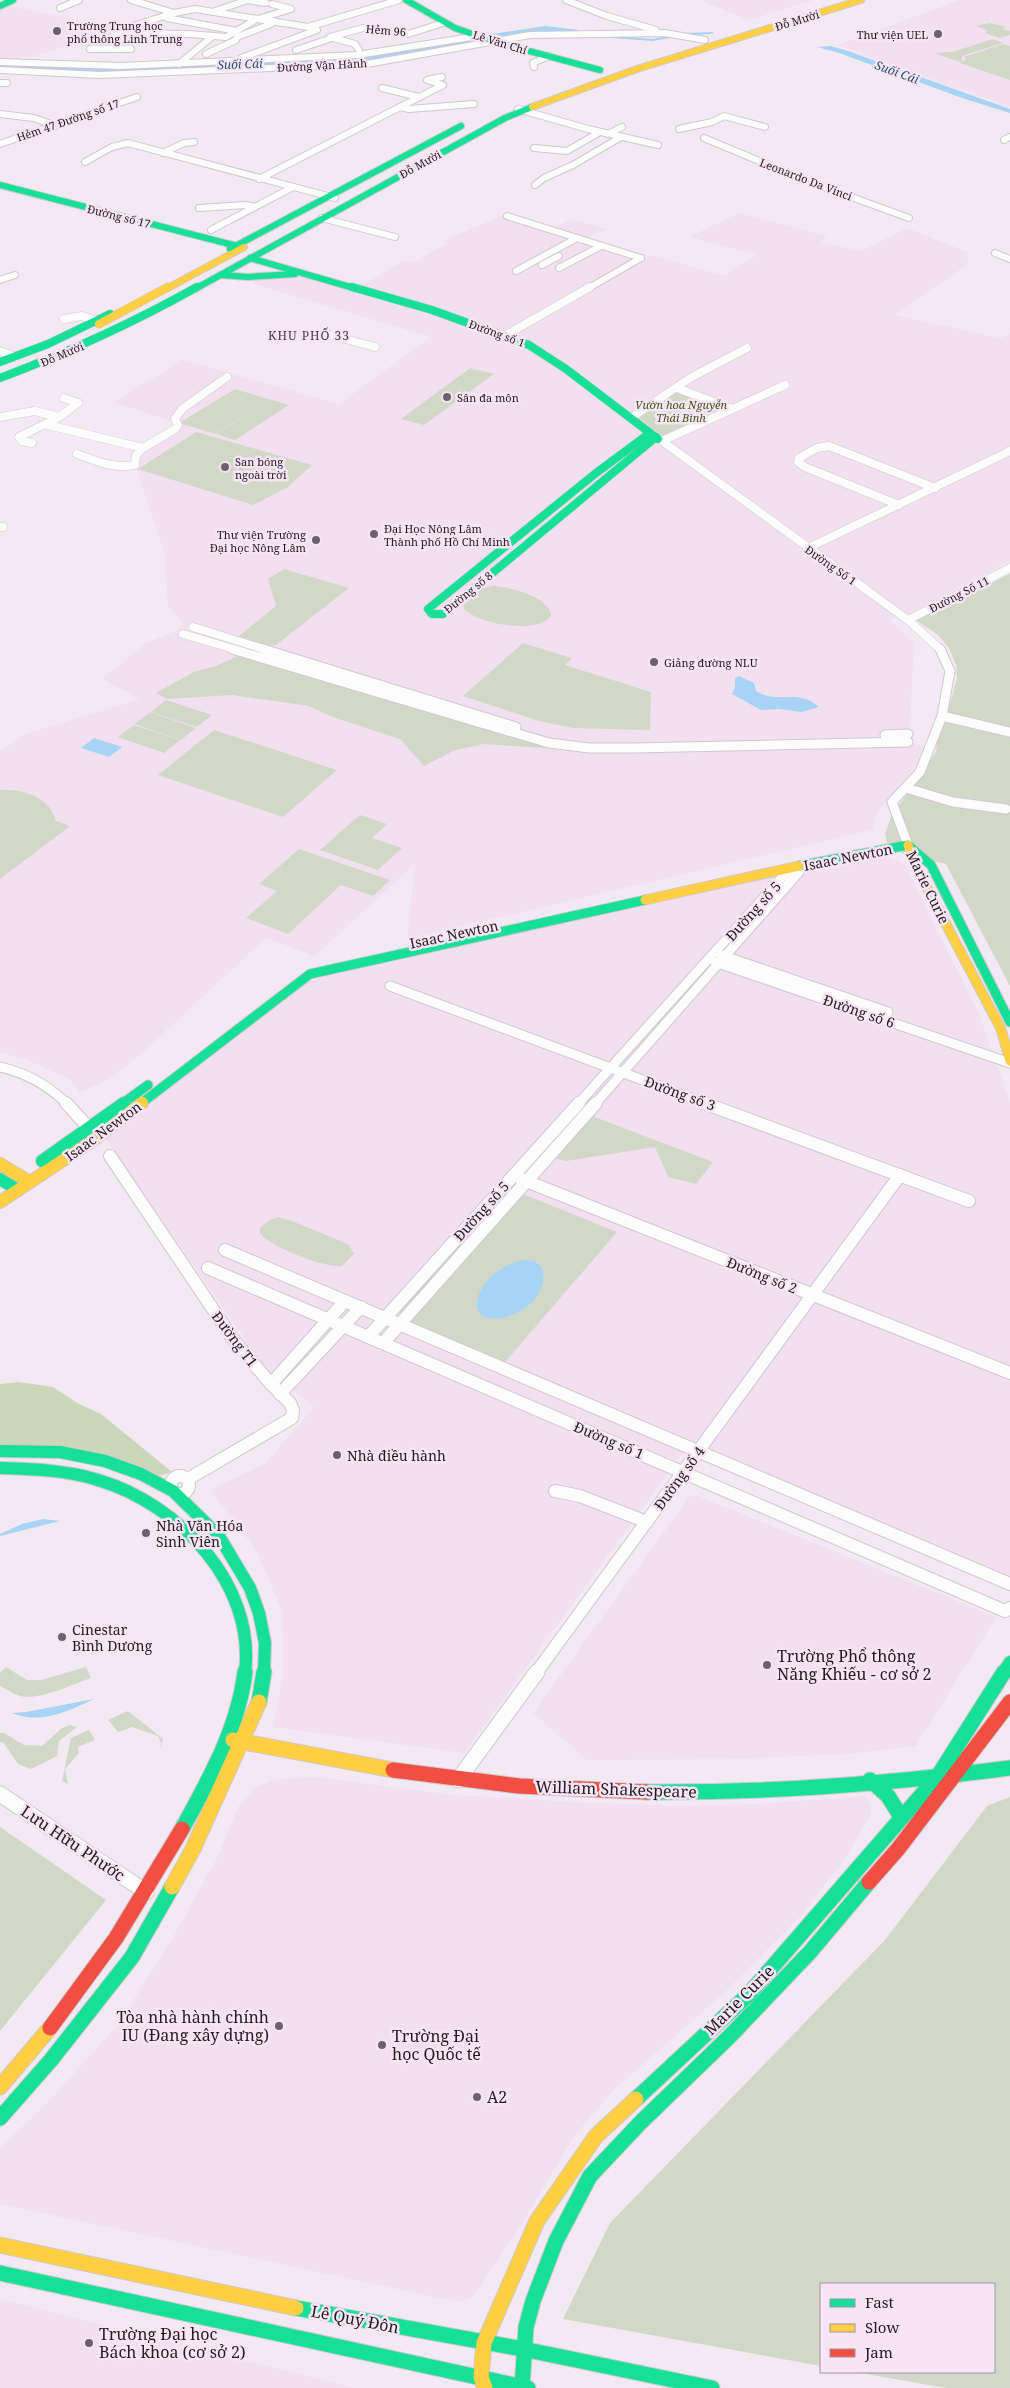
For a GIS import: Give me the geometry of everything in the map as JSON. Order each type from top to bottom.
[{"type":"main road","name":"Lê Văn Chí","points":[[406,0],[442,23],[478,36],[600,70]]},
{"type":"main road","name":"Đỗ Mười","points":[[333,197],[424,149],[514,106],[606,71],[827,0]]},
{"type":"main road","name":"Đỗ Mười","points":[[490,113],[527,96],[600,70],[836,0]]},
{"type":"main road","name":"Đỗ Mười","points":[[245,253],[430,153],[520,110],[612,74],[852,0]]},
{"type":"main road","name":"Đỗ Mười","points":[[0,362],[97,320],[199,269],[245,253],[322,218],[520,110],[618,75],[861,0]]},
{"type":"main road","name":"Đỗ Mười","points":[[0,378],[91,342],[200,287],[245,253],[333,197],[474,120]]},
{"type":"main road","name":"Đường số 17","points":[[0,185],[245,253]]},
{"type":"main road","name":"Đường số 1","points":[[245,253],[275,264],[506,334],[549,356],[656,437]]},
{"type":"main road","points":[[200,287],[254,277],[270,272],[275,264]]},
{"type":"main road","name":"Đỗ Mười","points":[[0,366],[57,344],[199,269]]},
{"type":"main road","name":"Đường số 1","points":[[199,269],[218,274],[254,277],[308,274]]},
{"type":"main road","name":"Đỗ Mười","points":[[0,372],[109,328],[218,274]]},
{"type":"main road","name":"Đường số 8","points":[[656,437],[442,614],[432,614],[428,609],[596,473],[656,437]]},
{"type":"main road","points":[[596,473],[608,476]]},
{"type":"main road","points":[[543,516],[555,519]]},
{"type":"main road","name":"Isaac Newton","points":[[25,1179],[89,1128],[313,965],[838,850],[876,845],[908,845]]},
{"type":"main road","name":"Marie Curie","points":[[908,845],[931,865],[1010,1022]]},
{"type":"main road","name":"Marie Curie","points":[[908,845],[916,867],[1001,1029],[1009,1058]]},
{"type":"main road","name":"Isaac Newton","points":[[0,1202],[7,1186],[25,1179],[95,1138],[310,974],[842,856],[908,845]]},
{"type":"main road","points":[[89,1128],[95,1138]]},
{"type":"main road","points":[[0,1164],[25,1179]]},
{"type":"main road","points":[[0,1451],[60,1452],[105,1461],[141,1474],[173,1491],[219,1536],[250,1588],[259,1614],[265,1643],[264,1676],[258,1707],[193,1849],[132,1957],[52,2060],[0,2118]]},
{"type":"main road","points":[[0,1468],[46,1468],[98,1478],[128,1490],[159,1506],[185,1528],[210,1557],[232,1594],[242,1618],[246,1647],[244,1677],[238,1703],[225,1739],[186,1825],[146,1892],[83,1986],[0,2087]]},
{"type":"main road","points":[[159,1506],[173,1491]]},
{"type":"main road","name":"Marie Curie","points":[[483,2383],[484,2343],[537,2221],[596,2136],[748,1996],[938,1776],[1010,1662]]},
{"type":"main road","points":[[1008,1706],[1010,1722]]},
{"type":"main road","name":"Marie Curie","points":[[523,2388],[523,2349],[533,2301],[556,2241],[590,2176],[641,2122],[730,2036],[810,1952],[898,1849],[957,1775],[1008,1706]]},
{"type":"main road","name":"William Shakespeare","points":[[225,1739],[401,1772],[458,1780],[597,1790],[698,1793],[957,1775],[1010,1768]]},
{"type":"main road","points":[[870,1780],[883,1790],[896,1806],[901,1817]]},
{"type":"main road","name":"Lê Quý Đôn","points":[[0,2245],[325,2329],[483,2383],[523,2388]]},
{"type":"main road","name":"Lê Quý Đôn","points":[[0,2272],[325,2329],[484,2343],[523,2349],[712,2388]]},
{"type":"street","points":[[60,8],[79,0]]},
{"type":"street","points":[[131,0],[174,13]]},
{"type":"street","points":[[208,5],[174,13],[114,33],[140,35],[190,34],[226,37],[254,20],[292,9],[248,0],[213,12]]},
{"type":"street","points":[[234,61],[399,0]]},
{"type":"street","points":[[566,0],[607,16],[665,33],[702,40]]},
{"type":"street","points":[[195,9],[254,20],[308,27],[350,17],[368,23]]},
{"type":"street","points":[[162,17],[237,31]]},
{"type":"street","points":[[206,54],[236,40],[237,37],[275,23]]},
{"type":"street","name":"Hẻm 96","points":[[296,50],[363,28],[408,34],[442,23]]},
{"type":"street","points":[[313,32],[354,44],[359,50]]},
{"type":"street","name":"Đường Vận Hành","points":[[0,70],[99,75],[368,64],[492,40],[530,35],[665,33]]},
{"type":"street","points":[[127,66],[130,49],[140,35]]},
{"type":"street","points":[[179,64],[213,36]]},
{"type":"street","name":"Đường Vận Hành","points":[[0,62],[127,66],[369,54],[478,36]]},
{"type":"street","points":[[90,49],[130,49]]},
{"type":"street","points":[[534,67],[533,63],[549,56]]},
{"type":"street","points":[[259,179],[443,85],[430,82],[427,78],[442,77]]},
{"type":"street","points":[[0,84],[7,83]]},
{"type":"street","points":[[382,88],[419,97]]},
{"type":"street","name":"Hẻm 47 Đường số 17","points":[[0,144],[137,97]]},
{"type":"street","points":[[399,107],[408,109],[474,104]]},
{"type":"street","points":[[520,110],[600,132],[658,145]]},
{"type":"street","points":[[0,114],[34,118],[54,125]]},
{"type":"street","points":[[679,129],[715,122],[724,116],[765,127]]},
{"type":"street","points":[[608,134],[622,127]]},
{"type":"street","points":[[535,185],[544,178],[642,131]]},
{"type":"street","points":[[534,148],[567,151],[600,132]]},
{"type":"street","name":"Leonardo Da Vinci","points":[[704,138],[806,181],[909,218]]},
{"type":"street","points":[[163,153],[184,143],[194,142]]},
{"type":"street","points":[[84,162],[121,143],[333,197]]},
{"type":"street","points":[[211,230],[292,187]]},
{"type":"street","points":[[199,208],[246,204],[255,207]]},
{"type":"street","points":[[506,334],[641,258],[508,216]]},
{"type":"street","points":[[322,218],[395,237]]},
{"type":"street","points":[[516,271],[577,238]]},
{"type":"street","points":[[559,268],[601,246]]},
{"type":"street","points":[[995,252],[1010,259]]},
{"type":"street","points":[[542,265],[559,256]]},
{"type":"street","points":[[0,280],[15,275]]},
{"type":"street","points":[[64,319],[82,316],[97,320]]},
{"type":"street","points":[[323,334],[375,347]]},
{"type":"street","points":[[631,418],[727,358],[748,348]]},
{"type":"street","points":[[0,351],[15,356]]},
{"type":"street","points":[[77,454],[116,468],[135,465],[136,454],[175,429],[178,425],[175,419],[182,408],[227,377]]},
{"type":"street","points":[[656,437],[732,409],[785,385]]},
{"type":"street","points":[[677,388],[732,409]]},
{"type":"street","points":[[32,443],[22,441],[19,437],[24,432],[48,425],[78,403],[64,398]]},
{"type":"street","points":[[0,417],[35,411],[59,417]]},
{"type":"street","points":[[48,425],[143,448]]},
{"type":"street","name":"Đường Số 1","points":[[656,437],[908,620],[940,648],[950,671],[942,716]]},
{"type":"street","points":[[899,505],[805,467],[798,462],[798,458],[817,448],[829,446],[935,488]]},
{"type":"street","points":[[808,548],[1010,452]]},
{"type":"street","name":"Đường Số 11","points":[[908,620],[1010,568]]},
{"type":"street","points":[[183,634],[512,734],[559,744],[633,748],[908,738],[632,741],[580,740],[553,736],[518,727],[193,627]]},
{"type":"street","points":[[279,662],[277,659],[286,655]]},
{"type":"street","points":[[908,845],[892,802],[920,772],[942,716],[1010,732]]},
{"type":"street","points":[[906,788],[953,802],[1006,809]]},
{"type":"street","name":"Đường số 5","points":[[368,1337],[786,873],[792,870],[799,872],[383,1343]]},
{"type":"street","name":"Đường số 6","points":[[712,956],[1009,1058]]},
{"type":"street","name":"Đường số 3","points":[[390,986],[969,1201]]},
{"type":"street","points":[[0,1067],[15,1069],[44,1083],[73,1109],[89,1128]]},
{"type":"street","name":"Đường T1","points":[[110,1156],[154,1218],[196,1287],[255,1367],[290,1403],[293,1410],[292,1418],[188,1480],[179,1478],[174,1480],[170,1485],[173,1491]]},
{"type":"street","name":"Đường số 4","points":[[458,1780],[900,1175]]},
{"type":"street","name":"Đường số 2","points":[[513,1176],[1010,1373]]},
{"type":"street","name":"Đường số 1","points":[[225,1250],[1010,1584]]},
{"type":"street","name":"Đường số 1","points":[[208,1268],[1006,1611],[1010,1608]]},
{"type":"street","points":[[271,1384],[346,1301]]},
{"type":"street","points":[[280,1394],[361,1308]]},
{"type":"street","points":[[555,1491],[580,1496],[647,1522]]},
{"type":"street","name":"Lưu Hữu Phước","points":[[0,1794],[146,1892]]},
{"type":"shaded area","points":[[700,0],[814,0],[748,20]]},
{"type":"shaded area","points":[[960,0],[1010,0],[1010,107],[837,45]]},
{"type":"shaded area","name":"Trường Trung học phổ thông Linh Trung","points":[[9,6],[120,29],[31,57],[21,57],[20,60],[4,58],[0,60],[0,9]]},
{"type":"shaded area","points":[[507,213],[554,227],[573,219],[606,229],[582,240],[643,260],[651,255],[724,276],[757,255],[689,237],[739,213],[827,236],[821,242],[861,251],[907,228],[967,252],[968,264],[894,315],[1000,338],[1010,334],[1010,561],[915,611],[889,619],[914,643],[909,744],[924,745],[916,766],[878,811],[872,830],[407,939],[415,864],[315,956],[266,938],[140,1055],[104,1082],[80,1092],[70,1079],[24,1059],[0,1052],[0,751],[26,734],[140,699],[102,679],[146,643],[176,631],[184,624],[168,606],[165,554],[136,468],[145,450],[182,425],[113,402],[183,360],[339,404],[431,337],[254,284],[255,281],[269,279],[282,263],[360,286],[404,261],[412,263],[448,243],[443,241]]},
{"type":"shaded area","points":[[874,851],[905,864],[980,1017],[1010,1102],[1010,1578],[691,1442],[464,1753],[273,1727],[283,1676],[282,1611],[256,1550],[210,1490],[265,1464],[314,1407],[262,1364],[105,1138],[312,976]]},
{"type":"shaded area","name":"Trường Phổ thông Năng Khiếu - cơ sở 2","points":[[696,1495],[996,1617],[916,1746],[858,1753],[740,1759],[587,1760],[533,1713],[689,1497]]},
{"type":"shaded area","name":"Trường Đại học Quốc tế","points":[[317,1777],[453,1795],[681,1806],[756,1804],[865,1796],[871,1804],[871,1814],[843,1862],[801,1916],[726,1991],[614,2090],[576,2134],[515,2235],[473,2297],[458,2302],[0,2204],[0,2148],[49,2101],[117,2026],[172,1939],[218,1856],[238,1807],[256,1787],[276,1779]]},
{"type":"shaded area","name":"Trường Đại học Bách khoa (cơ sở 2)","points":[[0,2299],[354,2388],[0,2388]]},
{"type":"green space","points":[[989,23],[1004,26],[1003,29],[1010,31],[1010,35],[1000,38],[985,33],[988,31],[976,26]]},
{"type":"green space","points":[[993,39],[1003,43],[962,56],[962,61],[960,62],[934,53],[952,52]]},
{"type":"green space","points":[[1003,44],[1010,46],[1010,80],[960,63],[967,59],[964,57]]},
{"type":"green space","name":"Sân đa môn","points":[[470,368],[494,374],[424,425],[401,419]]},
{"type":"green space","points":[[235,389],[289,405],[235,440],[216,434],[257,408],[215,434],[179,423]]},
{"type":"green space","name":"Vườn hoa Nguyễn Thái Bình","points":[[679,391],[722,409],[662,436],[639,418]]},
{"type":"green space","name":"San bóng ngoài trời","points":[[196,432],[312,465],[288,487],[253,505],[138,469]]},
{"type":"green space","points":[[284,569],[349,588],[276,645],[269,646],[238,637],[276,606],[268,579]]},
{"type":"green space","points":[[1010,574],[1010,986],[946,864],[902,853],[888,846],[885,834],[891,817],[936,752],[938,735],[945,722],[957,678],[956,665],[949,648],[938,635],[916,620]]},
{"type":"green space","points":[[493,586],[509,588],[536,598],[549,609],[551,616],[544,622],[533,625],[508,625],[482,619],[464,609],[463,602],[478,589]]},
{"type":"green space","points":[[523,643],[572,658],[565,665],[651,692],[650,730],[573,728],[539,721],[463,696]]},
{"type":"green space","points":[[238,656],[547,745],[573,750],[483,744],[453,751],[424,766],[400,739],[330,716],[309,706],[232,695],[167,699],[156,693],[194,672],[216,666]]},
{"type":"green space","points":[[166,700],[212,715],[197,727],[151,712]]},
{"type":"green space","points":[[150,712],[196,728],[181,740],[135,724]]},
{"type":"green space","points":[[134,725],[180,740],[164,753],[118,737]]},
{"type":"green space","points":[[214,730],[337,770],[283,817],[158,775]]},
{"type":"green space","points":[[0,790],[18,791],[42,800],[53,812],[56,821],[70,826],[0,879]]},
{"type":"green space","points":[[360,815],[387,824],[372,838],[402,848],[378,870],[320,850]]},
{"type":"green space","points":[[299,849],[390,880],[373,896],[341,885],[288,934],[246,918],[277,891],[259,884]]},
{"type":"green space","points":[[592,1116],[713,1162],[696,1184],[668,1177],[655,1147],[566,1161],[554,1158]]},
{"type":"green space","points":[[510,1191],[512,1192],[401,1315],[399,1312]]},
{"type":"green space","points":[[523,1194],[617,1232],[500,1368],[407,1326]]},
{"type":"green space","points":[[278,1217],[343,1242],[349,1245],[354,1254],[342,1266],[334,1266],[298,1256],[285,1250],[265,1239],[260,1233],[260,1228],[270,1220]]},
{"type":"green space","points":[[19,1382],[53,1387],[77,1403],[101,1414],[172,1472],[152,1478],[38,1452],[0,1454],[0,1384]]},
{"type":"green space","points":[[6,1667],[27,1680],[41,1680],[86,1667],[91,1678],[51,1693],[26,1697],[15,1694],[0,1686],[0,1673]]},
{"type":"green space","points":[[128,1711],[163,1739],[160,1750],[161,1743],[158,1736],[132,1727],[118,1732],[108,1720]]},
{"type":"green space","points":[[70,1725],[77,1727],[59,1741],[57,1756],[31,1769],[18,1764],[3,1742],[0,1742],[0,1733],[4,1733],[24,1745],[42,1746],[62,1728]]},
{"type":"green space","points":[[89,1730],[95,1740],[78,1747],[79,1753],[65,1769],[68,1784],[62,1781],[71,1738]]},
{"type":"green space","points":[[1010,1797],[1010,2388],[946,2388],[861,2373],[995,2373],[995,2283],[820,2283],[820,2366],[563,2319],[610,2223],[885,1940],[987,1806]]},
{"type":"green space","points":[[0,1827],[106,1900],[0,2031]]},
{"type":"water","points":[[545,26],[579,30],[578,32],[500,38],[486,35]]},
{"type":"water","points":[[469,37],[484,41],[373,61],[110,73],[0,68],[0,64],[113,68],[370,57]]},
{"type":"water","points":[[831,46],[1010,109],[1010,113],[817,47]]},
{"type":"water","points":[[739,676],[754,683],[756,691],[764,695],[803,698],[819,707],[802,712],[779,709],[761,710],[732,694],[735,687],[735,678]]},
{"type":"water","points":[[94,738],[122,747],[109,757],[81,748]]},
{"type":"water","points":[[522,1260],[534,1261],[542,1267],[542,1285],[534,1299],[522,1310],[506,1317],[492,1319],[481,1315],[477,1305],[485,1283],[499,1270]]},
{"type":"water","points":[[43,1519],[60,1521],[0,1536],[0,1534],[22,1524]]},
{"type":"water","points":[[94,1699],[64,1712],[44,1717],[33,1718],[12,1713],[26,1712]]},
{"type":"waterway","name":"Suối Cái","points":[[688,34],[712,33]]},
{"type":"waterway","name":"Suối Cái","points":[[599,36],[653,40],[674,36]]},
{"type":"traffic: fast","points":[[0,6],[13,0]]},
{"type":"traffic: fast","points":[[406,0],[455,28],[492,41],[600,70]]},
{"type":"traffic: fast","points":[[0,378],[59,356],[134,322],[505,118],[532,107]]},
{"type":"traffic: fast","points":[[230,249],[461,126]]},
{"type":"traffic: fast","points":[[0,185],[237,246]]},
{"type":"traffic: fast","points":[[250,258],[432,310],[529,345],[566,369],[658,439]]},
{"type":"traffic: fast","points":[[221,275],[248,277],[295,274]]},
{"type":"traffic: fast","points":[[0,362],[48,344],[110,314]]},
{"type":"traffic: fast","points":[[650,433],[596,473],[428,609],[432,614],[443,614],[656,437]]},
{"type":"traffic: fast","points":[[799,866],[908,845]]},
{"type":"traffic: fast","points":[[910,847],[931,865],[1010,1022]]},
{"type":"traffic: fast","points":[[143,1102],[310,974],[645,900]]},
{"type":"traffic: fast","points":[[42,1161],[148,1085]]},
{"type":"traffic: fast","points":[[0,1179],[18,1190]]},
{"type":"traffic: fast","points":[[0,1451],[60,1452],[105,1461],[141,1474],[173,1491],[219,1536],[250,1588],[259,1613],[265,1643],[264,1676],[259,1702]]},
{"type":"traffic: fast","points":[[0,1468],[34,1469],[67,1473],[98,1480],[128,1491],[155,1506],[180,1525],[203,1548],[229,1587],[238,1608],[246,1641],[243,1685],[223,1749],[182,1829]]},
{"type":"traffic: fast","points":[[636,2099],[748,1995],[938,1776],[1010,1662]]},
{"type":"traffic: fast","points":[[647,1792],[789,1788],[1010,1768]]},
{"type":"traffic: fast","points":[[870,1780],[888,1796],[901,1817]]},
{"type":"traffic: fast","points":[[522,2388],[526,2327],[533,2301],[556,2241],[590,2176],[641,2122],[730,2036],[810,1952],[869,1882]]},
{"type":"traffic: fast","points":[[0,2118],[51,2060],[132,1957],[172,1887]]},
{"type":"traffic: fast","points":[[0,2273],[528,2388]]},
{"type":"traffic: fast","points":[[296,2308],[523,2349],[712,2388]]},
{"type":"traffic: slow","points":[[532,107],[637,69],[861,0]]},
{"type":"traffic: slow","points":[[99,324],[244,247]]},
{"type":"traffic: slow","points":[[908,845],[916,867],[1001,1029],[1010,1061]]},
{"type":"traffic: slow","points":[[645,900],[799,866]]},
{"type":"traffic: slow","points":[[0,1202],[95,1139],[143,1102]]},
{"type":"traffic: slow","points":[[0,1164],[30,1182]]},
{"type":"traffic: slow","points":[[172,1887],[193,1849],[259,1702]]},
{"type":"traffic: slow","points":[[233,1740],[393,1770]]},
{"type":"traffic: slow","points":[[0,2087],[50,2028]]},
{"type":"traffic: slow","points":[[485,2388],[481,2377],[484,2343],[537,2221],[596,2136],[636,2099]]},
{"type":"traffic: slow","points":[[0,2245],[296,2308]]},
{"type":"traffic: jam","points":[[869,1882],[898,1849],[1010,1702]]},
{"type":"traffic: jam","points":[[393,1770],[519,1786],[647,1792]]},
{"type":"traffic: jam","points":[[50,2028],[116,1938],[182,1829]]},
{"type":"place","name":"Trường Trung học phổ thông Linh Trung","points":[[57,31]]},
{"type":"place","name":"Thư viện UEL","points":[[938,34]]},
{"type":"place","name":"Sân đa môn","points":[[447,397]]},
{"type":"place","name":"San bóng ngoài trời","points":[[225,467]]},
{"type":"place","name":"Đại Học Nông Lâm Thành phố Hồ Chí Minh","points":[[374,534]]},
{"type":"place","name":"Thư viện Trường Đại học Nông Lâm","points":[[316,540]]},
{"type":"place","name":"Giảng đường NLU","points":[[654,662]]},
{"type":"place","name":"Nhà điều hành","points":[[337,1455]]},
{"type":"place","name":"Nhà Văn Hóa Sinh Viên","points":[[146,1533]]},
{"type":"place","name":"Cinestar Bình Dương","points":[[62,1637]]},
{"type":"place","name":"Trường Phổ thông Năng Khiếu - cơ sở 2","points":[[767,1665]]},
{"type":"place","name":"Tòa nhà hành chính IU (Đang xây dựng)","points":[[279,2026]]},
{"type":"place","name":"Trường Đại học Quốc tế","points":[[382,2045]]},
{"type":"place","name":"A2","points":[[477,2097]]},
{"type":"place","name":"Trường Đại học Bách khoa (cơ sở 2)","points":[[89,2343]]},
{"type":"district","name":"KHU PHỐ 33","points":[[309,335]]}]
